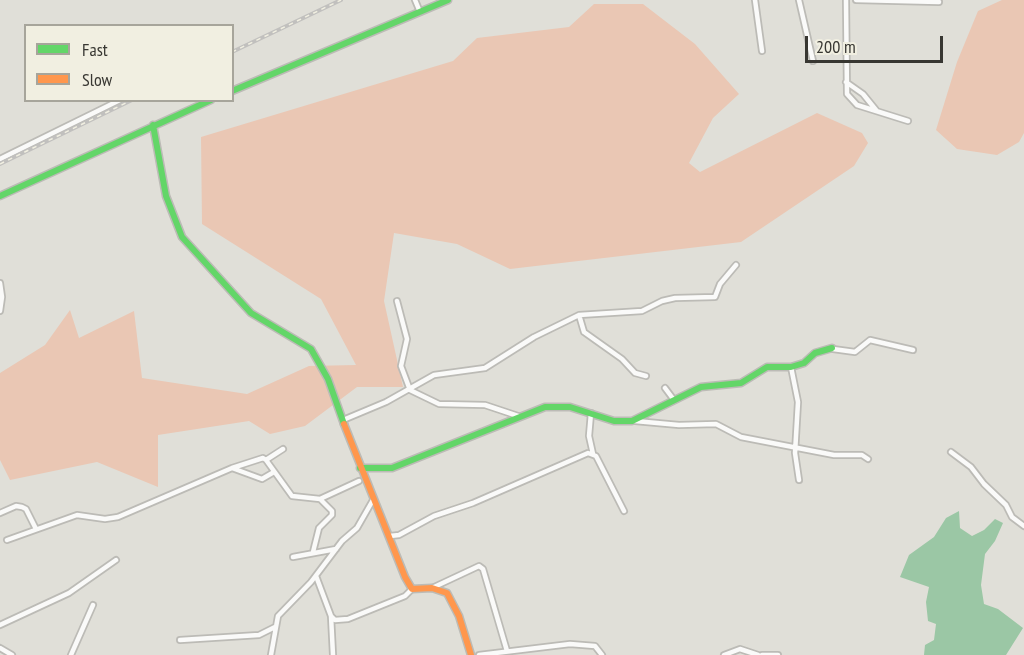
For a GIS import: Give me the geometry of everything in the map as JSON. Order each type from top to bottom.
[{"type":"street","points":[[415,0],[420,12]]},
{"type":"street","points":[[234,90],[448,0]]},
{"type":"street","points":[[755,0],[762,51]]},
{"type":"street","points":[[800,0],[813,62]]},
{"type":"street","points":[[846,0],[848,51],[846,82],[850,100],[857,105],[908,121]]},
{"type":"street","points":[[856,0],[939,2]]},
{"type":"street","points":[[846,82],[858,89],[876,110]]},
{"type":"street","points":[[0,159],[116,102]]},
{"type":"street","points":[[0,196],[206,102]]},
{"type":"street","points":[[153,125],[166,196],[173,219],[182,237],[251,313],[300,340],[311,349],[328,379],[360,468],[412,589]]},
{"type":"street","points":[[343,420],[410,390],[434,375],[484,368],[534,337],[579,315],[642,311],[662,301],[675,298],[715,297],[720,284],[736,265]]},
{"type":"street","points":[[0,283],[2,297],[0,311]]},
{"type":"street","points":[[397,301],[408,339],[401,366],[410,390],[439,404],[485,405],[514,417]]},
{"type":"street","points":[[579,315],[584,332],[622,359],[635,373],[646,376]]},
{"type":"street","points":[[632,421],[701,387],[741,383],[767,367],[791,367],[804,363],[815,353],[833,349],[855,352],[870,340],[913,350]]},
{"type":"street","points":[[791,367],[798,402],[796,448],[799,480]]},
{"type":"street","points":[[665,388],[674,400]]},
{"type":"street","points":[[360,468],[385,470],[484,433],[492,426],[514,417],[557,405],[614,421],[723,425],[741,437],[840,456],[862,455],[868,459]]},
{"type":"street","points":[[591,413],[589,436],[593,454],[624,511]]},
{"type":"street","points":[[266,460],[284,450]]},
{"type":"street","points":[[951,452],[971,467],[984,484],[1006,505],[1012,517],[1024,530]]},
{"type":"street","points":[[390,536],[399,535],[434,516],[473,503],[564,462],[588,453],[593,454]]},
{"type":"street","points":[[7,540],[77,514],[105,519],[118,517],[258,458],[266,460],[292,496],[320,499],[359,482]]},
{"type":"street","points":[[232,468],[262,478],[274,472]]},
{"type":"street","points":[[271,655],[278,616],[360,525],[374,497]]},
{"type":"street","points":[[313,552],[319,528],[332,515],[332,511],[320,499]]},
{"type":"street","points":[[0,513],[22,507],[26,509],[36,529]]},
{"type":"street","points":[[293,557],[336,549]]},
{"type":"street","points":[[0,625],[69,593],[116,560]]},
{"type":"street","points":[[432,588],[479,566],[483,569],[507,651]]},
{"type":"street","points":[[316,576],[331,616],[333,655]]},
{"type":"street","points":[[331,616],[335,621],[348,619],[405,596],[412,589],[432,588],[443,591],[451,599],[471,655]]},
{"type":"street","points":[[70,655],[93,605]]},
{"type":"street","points":[[180,640],[259,635],[275,627]]},
{"type":"street","points":[[479,655],[586,644],[598,647],[602,655]]},
{"type":"street","points":[[0,648],[12,655]]},
{"type":"street","points":[[724,655],[742,649],[760,655],[778,655]]},
{"type":"shaded area","points":[[1002,0],[1024,0],[1024,133],[1019,142],[997,155],[957,149],[936,130],[957,62],[978,11]]},
{"type":"shaded area","points":[[594,4],[643,4],[695,44],[739,94],[713,118],[689,163],[700,172],[817,113],[862,133],[868,143],[854,166],[741,242],[510,269],[457,244],[394,233],[384,301],[403,387],[357,387],[305,426],[270,434],[249,421],[158,435],[158,487],[97,462],[10,480],[0,460],[0,373],[45,345],[70,310],[79,338],[134,311],[142,378],[247,394],[309,366],[356,365],[321,299],[202,224],[201,137],[453,61],[477,38],[569,27]]},
{"type":"shaded area","points":[[959,511],[960,528],[972,536],[984,530],[995,519],[1003,523],[995,541],[985,554],[981,585],[984,604],[998,609],[1023,628],[1006,655],[924,655],[925,645],[934,640],[936,624],[928,621],[926,602],[929,587],[900,577],[909,555],[934,537],[946,518]]},
{"type":"railway","points":[[234,51],[341,0]]},
{"type":"railway","points":[[0,164],[128,102]]},
{"type":"traffic: fast","points":[[234,90],[448,0]]},
{"type":"traffic: fast","points":[[0,196],[207,102]]},
{"type":"traffic: fast","points":[[153,125],[166,196],[182,237],[251,313],[311,349],[328,379],[344,424]]},
{"type":"traffic: fast","points":[[360,468],[392,468],[545,407],[570,407],[614,421],[632,421],[701,387],[741,383],[767,367],[791,367],[804,363],[815,353],[832,348]]},
{"type":"traffic: slow","points":[[344,424],[405,577],[412,589],[432,588],[447,593],[459,616],[471,655]]}]
